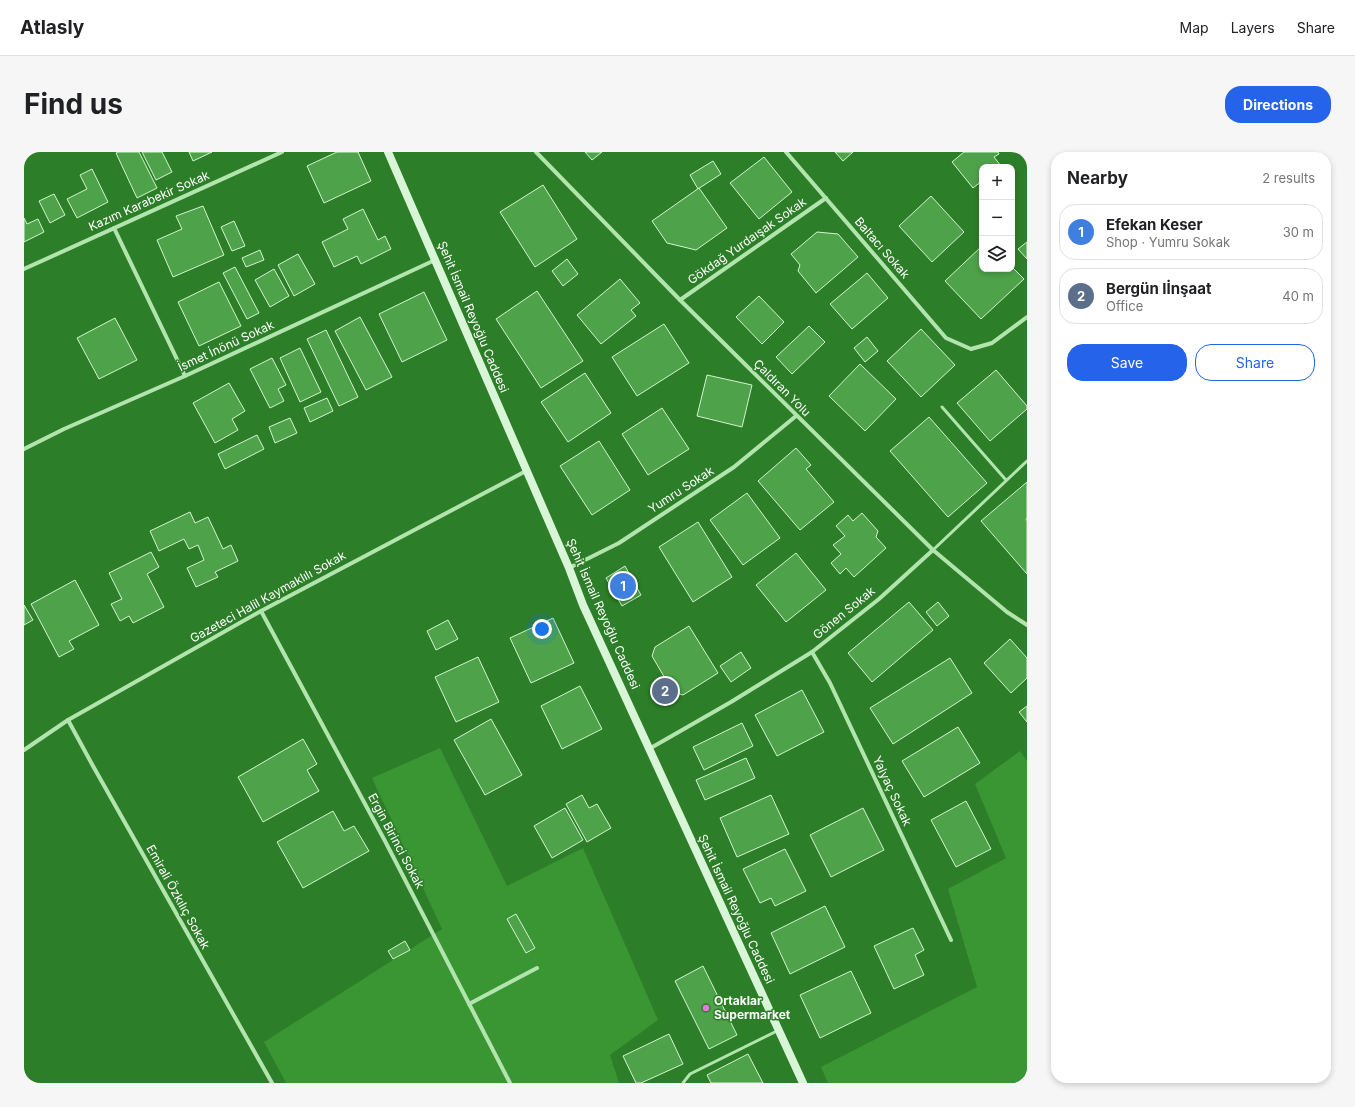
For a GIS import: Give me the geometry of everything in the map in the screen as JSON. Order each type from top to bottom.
[{"type":"street","name":"Kazım Karabekir Sokak","points":[[24,269],[282,152]]},
{"type":"street","name":"Şehit İsmail Reyoğlu Caddesi","points":[[388,152],[527,470],[569,568],[583,605],[803,1083]]},
{"type":"street","name":"Çaldıran Yolu","points":[[536,152],[680,300],[933,550],[1007,612],[1027,625]]},
{"type":"street","name":"Baltacı Sokak","points":[[786,152],[946,338],[971,349],[992,343],[1027,317]]},
{"type":"street","name":"Gökdağ Yurdaışak Sokak","points":[[680,300],[826,198]]},
{"type":"street","points":[[114,228],[185,376]]},
{"type":"street","name":"İsmet İnönü Sokak","points":[[24,449],[64,429],[185,376],[436,260]]},
{"type":"street","name":"Yumru Sokak","points":[[569,568],[619,543],[734,467],[796,416]]},
{"type":"street","name":"Gazeteci Halil Kaymaklılı Sokak","points":[[24,750],[68,720],[261,611],[527,470]]},
{"type":"street","name":"Gönen Sokak","points":[[649,749],[731,702],[812,652],[880,599],[933,550]]},
{"type":"street","name":"Ergin Birinci Sokak","points":[[261,611],[385,841],[510,1083]]},
{"type":"street","name":"Yalyaç Sokak","points":[[812,652],[830,683],[951,940]]},
{"type":"street","name":"Emirali Özkılıç Sokak","points":[[68,720],[272,1083]]},
{"type":"street","points":[[470,1004],[537,968]]},
{"type":"lane","points":[[942,407],[1006,480]]},
{"type":"lane","name":"Gönen Sokak","points":[[933,550],[1027,461]]},
{"type":"lane","points":[[683,1083],[690,1074],[778,1030]]},
{"type":"green space","points":[[440,748],[507,886],[583,848],[658,1020],[610,1055],[619,1083],[286,1083],[264,1042],[442,929],[372,778]]},
{"type":"green space","points":[[1020,751],[1027,761],[1027,1083],[828,1083],[821,1067],[977,987],[948,889],[1006,858],[975,784]]},
{"type":"building","points":[[139,152],[157,188],[137,198],[116,153]]},
{"type":"building","points":[[142,152],[162,152],[172,172],[156,180]]},
{"type":"building","points":[[189,152],[212,152],[193,161]]},
{"type":"building","points":[[337,152],[358,152],[371,181],[324,203],[307,166]]},
{"type":"building","points":[[585,152],[602,152],[592,160]]},
{"type":"building","points":[[835,152],[853,152],[843,161]]},
{"type":"building","points":[[964,152],[998,152],[999,154],[994,157],[999,164],[979,164],[979,183],[973,188],[952,162]]},
{"type":"building","points":[[764,157],[792,192],[759,219],[730,183]]},
{"type":"building","points":[[713,161],[721,174],[698,189],[690,175]]},
{"type":"building","points":[[92,169],[108,202],[77,218],[67,199],[87,189],[80,175]]},
{"type":"building","points":[[543,185],[577,239],[535,267],[500,212]]},
{"type":"building","points":[[699,188],[727,228],[696,250],[667,243],[652,221]]},
{"type":"building","points":[[54,194],[65,215],[50,223],[39,201]]},
{"type":"building","points":[[931,196],[964,232],[932,262],[899,226]]},
{"type":"building","points":[[203,206],[224,255],[173,277],[157,240],[182,229],[176,216]]},
{"type":"building","points":[[363,209],[378,240],[385,236],[391,249],[361,264],[357,256],[334,267],[322,242],[348,229],[343,219]]},
{"type":"building","points":[[24,218],[27,224],[38,219],[44,232],[24,242]]},
{"type":"building","points":[[234,221],[245,246],[232,251],[221,227]]},
{"type":"building","points":[[817,232],[838,234],[858,257],[816,293],[798,271],[800,265],[791,254]]},
{"type":"building","points":[[1027,242],[1027,259],[1018,249]]},
{"type":"building","points":[[979,249],[979,272],[1015,272],[1015,270],[1024,279],[981,319],[945,281]]},
{"type":"building","points":[[260,250],[264,260],[246,267],[242,258]]},
{"type":"building","points":[[298,254],[315,284],[294,296],[278,265]]},
{"type":"building","points":[[567,259],[578,274],[563,286],[552,271]]},
{"type":"building","points":[[235,267],[259,313],[247,319],[223,273]]},
{"type":"building","points":[[274,269],[289,296],[270,307],[255,280]]},
{"type":"building","points":[[867,273],[888,298],[852,329],[830,304]]},
{"type":"building","points":[[620,279],[640,303],[631,310],[636,316],[601,344],[577,315]]},
{"type":"building","points":[[219,282],[241,326],[199,346],[178,302]]},
{"type":"building","points":[[537,291],[583,361],[541,388],[496,319]]},
{"type":"building","points":[[424,292],[447,340],[402,362],[379,314]]},
{"type":"building","points":[[759,296],[784,322],[762,344],[736,317]]},
{"type":"building","points":[[360,317],[392,377],[366,390],[335,331]]},
{"type":"building","points":[[115,318],[137,360],[99,379],[77,338]]},
{"type":"building","points":[[664,324],[689,363],[637,396],[612,357]]},
{"type":"building","points":[[809,326],[825,342],[792,374],[776,357]]},
{"type":"building","points":[[921,329],[955,365],[921,397],[887,361]]},
{"type":"building","points":[[326,330],[358,397],[339,406],[307,339]]},
{"type":"building","points":[[867,337],[878,351],[865,362],[854,348]]},
{"type":"building","points":[[300,348],[321,392],[300,402],[280,358]]},
{"type":"building","points":[[272,358],[286,385],[278,389],[284,401],[270,408],[250,369]]},
{"type":"building","points":[[860,364],[896,399],[865,431],[829,396]]},
{"type":"building","points":[[996,370],[1027,406],[1027,409],[990,441],[957,403]]},
{"type":"building","points":[[585,373],[611,413],[568,442],[541,402]]},
{"type":"building","points":[[707,375],[752,385],[742,427],[697,416]]},
{"type":"building","points":[[229,383],[245,411],[232,419],[238,430],[215,443],[193,403]]},
{"type":"building","points":[[327,398],[333,411],[310,422],[304,408]]},
{"type":"building","points":[[662,408],[689,449],[648,475],[622,434]]},
{"type":"building","points":[[929,417],[987,483],[948,517],[890,451]]},
{"type":"building","points":[[290,418],[297,433],[275,443],[269,427]]},
{"type":"building","points":[[257,435],[264,449],[225,469],[218,454]]},
{"type":"building","points":[[599,441],[630,490],[592,515],[560,466]]},
{"type":"building","points":[[796,448],[811,465],[806,469],[834,502],[800,530],[758,481]]},
{"type":"building","points":[[1027,482],[1026,519],[1027,574],[981,521]]},
{"type":"building","points":[[747,493],[780,538],[743,565],[710,520]]},
{"type":"building","points":[[190,512],[195,523],[208,517],[223,549],[231,545],[238,561],[215,572],[218,577],[196,587],[187,568],[204,560],[198,545],[189,549],[184,539],[159,551],[150,531]]},
{"type":"building","points":[[862,513],[878,531],[876,537],[886,548],[854,577],[846,568],[840,574],[831,563],[841,554],[833,545],[845,536],[836,526],[848,515],[853,521]]},
{"type":"building","points":[[698,522],[732,577],[693,602],[659,547]]},
{"type":"building","points":[[151,552],[159,567],[147,574],[164,607],[133,623],[129,616],[120,621],[111,604],[122,599],[109,573]]},
{"type":"building","points":[[796,553],[826,590],[786,622],[756,585]]},
{"type":"building","points":[[625,566],[641,595],[622,606],[606,578]]},
{"type":"building","points":[[75,580],[99,625],[69,641],[74,649],[59,657],[31,604]]},
{"type":"building","points":[[909,602],[933,630],[872,682],[848,653]]},
{"type":"building","points":[[938,602],[949,616],[937,626],[926,612]]},
{"type":"building","points":[[24,605],[33,620],[24,625]]},
{"type":"building","points":[[553,618],[574,663],[531,683],[510,638]]},
{"type":"building","points":[[448,620],[458,639],[436,650],[427,631]]},
{"type":"building","points":[[689,626],[718,673],[683,695],[673,692],[652,656],[655,647]]},
{"type":"building","points":[[1010,639],[1027,658],[1027,678],[1011,693],[984,663]]},
{"type":"building","points":[[741,652],[751,668],[731,682],[720,666]]},
{"type":"building","points":[[478,657],[499,702],[456,722],[435,677]]},
{"type":"building","points":[[950,658],[972,693],[893,744],[870,708]]},
{"type":"building","points":[[580,686],[602,729],[562,749],[541,706]]},
{"type":"building","points":[[802,690],[824,732],[777,756],[755,715]]},
{"type":"building","points":[[1027,706],[1027,722],[1019,712]]},
{"type":"building","points":[[491,719],[522,775],[485,795],[454,740]]},
{"type":"building","points":[[742,723],[753,746],[704,770],[693,747]]},
{"type":"building","points":[[958,727],[980,763],[924,797],[902,761]]},
{"type":"building","points":[[303,739],[317,764],[307,770],[319,791],[263,822],[238,777]]},
{"type":"building","points":[[746,758],[755,778],[705,800],[696,780]]},
{"type":"building","points":[[582,795],[589,808],[597,804],[611,828],[587,842],[566,804]]},
{"type":"building","points":[[771,795],[789,834],[737,857],[720,818]]},
{"type":"building","points":[[966,801],[991,849],[956,867],[931,820]]},
{"type":"building","points":[[565,808],[583,840],[552,858],[534,826]]},
{"type":"building","points":[[863,808],[884,850],[831,877],[810,835]]},
{"type":"building","points":[[333,811],[344,831],[354,826],[369,851],[303,888],[277,842]]},
{"type":"building","points":[[785,849],[806,891],[775,906],[771,898],[760,903],[743,869]]},
{"type":"building","points":[[825,906],[845,947],[790,974],[771,933]]},
{"type":"building","points":[[516,914],[535,948],[526,953],[507,919]]},
{"type":"building","points":[[913,928],[924,950],[915,955],[924,975],[894,989],[874,946]]},
{"type":"building","points":[[405,941],[410,950],[393,959],[388,951]]},
{"type":"building","name":"Ortaklar Supermarket","points":[[703,966],[737,1035],[709,1049],[675,981]]},
{"type":"building","points":[[851,971],[871,1013],[820,1038],[800,995]]},
{"type":"building","points":[[669,1034],[683,1064],[641,1083],[636,1083],[623,1056]]},
{"type":"building","points":[[748,1054],[763,1083],[711,1083],[707,1075]]},
{"type":"place","name":"Efekan Keser","points":[[623,586]]},
{"type":"place","name":"Bergün Iİnşaat","points":[[665,691]]},
{"type":"place","name":"Ortaklar Supermarket","points":[[706,1008]]}]
